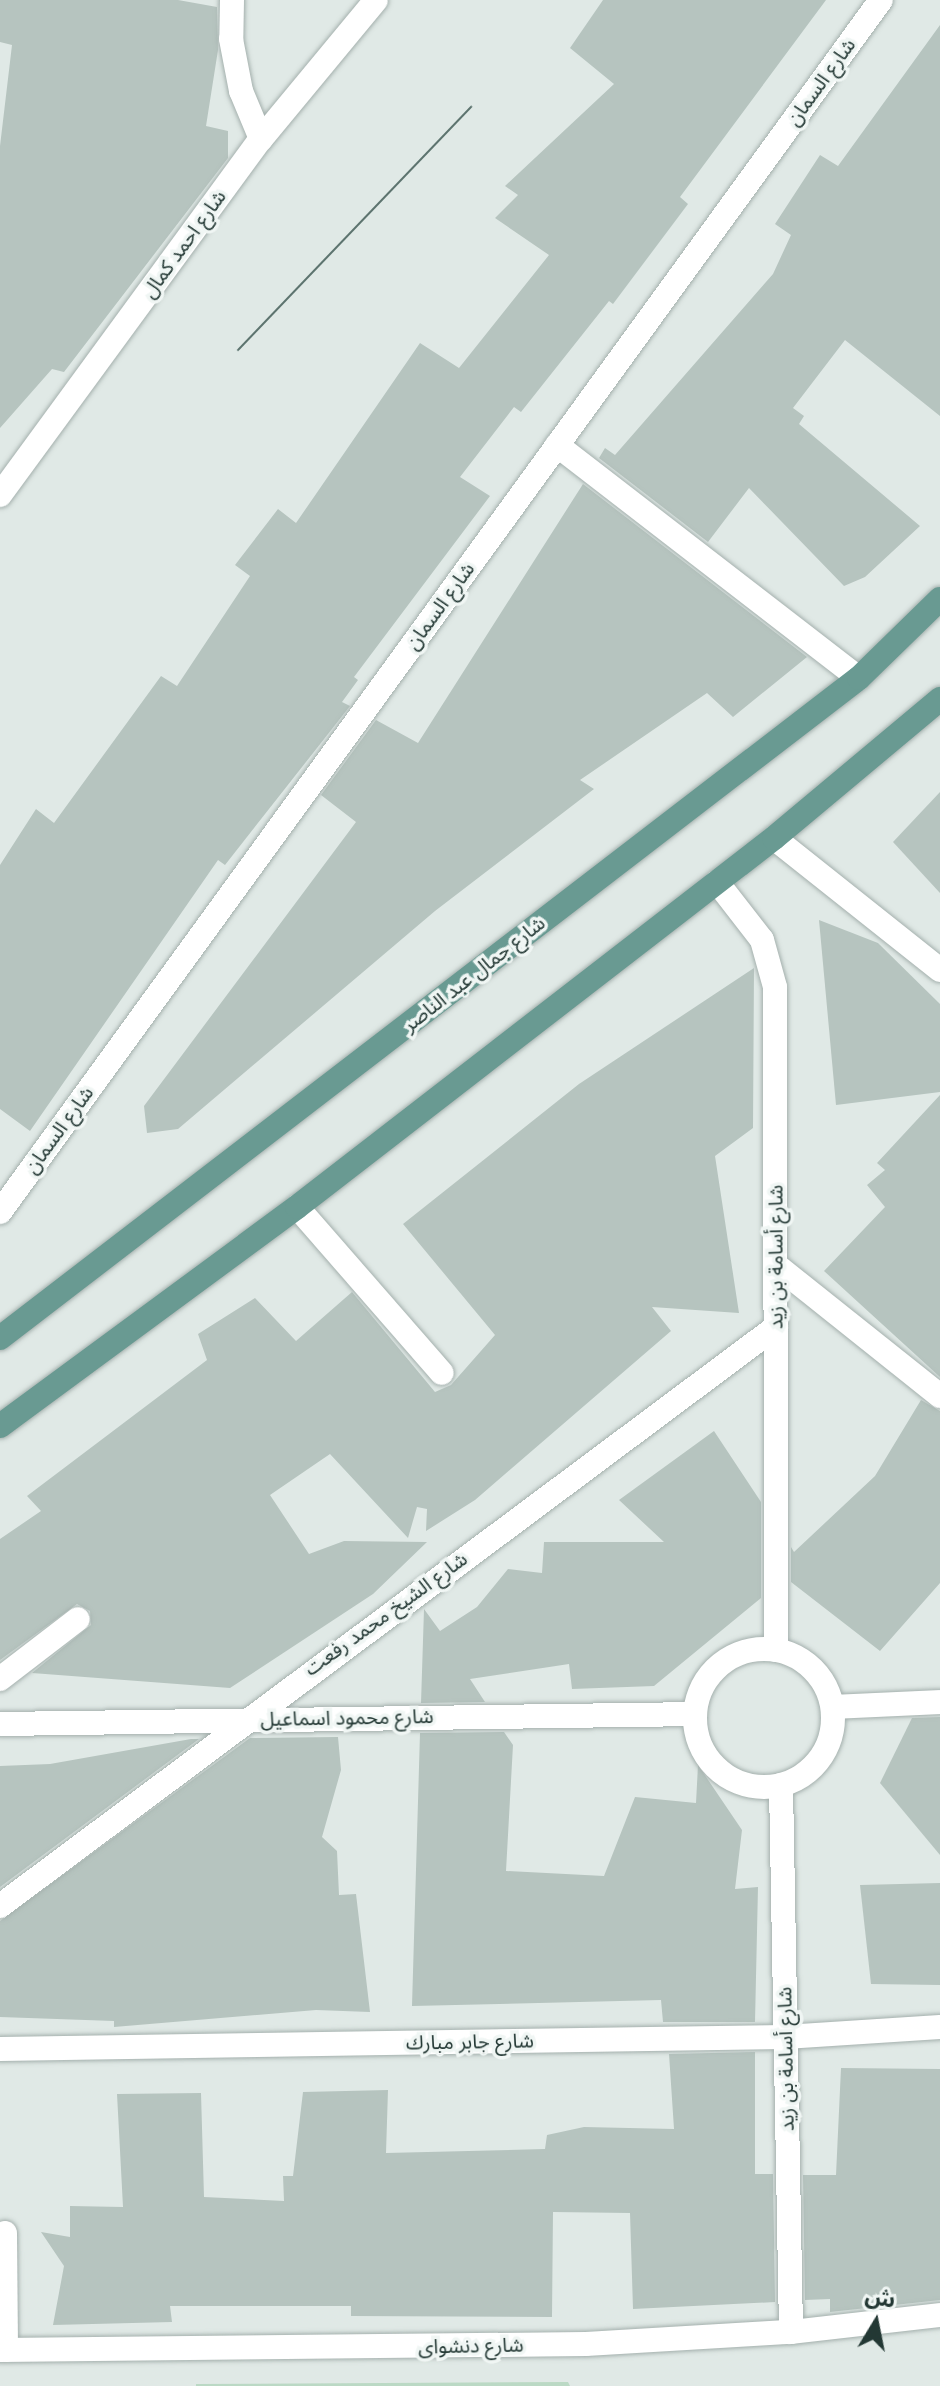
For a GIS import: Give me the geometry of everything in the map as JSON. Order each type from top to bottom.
[{"type":"main road","name":"شارع جمال عبد الناصر","points":[[0,1338],[859,678],[940,599]]},
{"type":"main road","points":[[0,1426],[297,1207],[774,838],[940,699]]},
{"type":"street","points":[[232,0],[241,91],[261,139]]},
{"type":"street","name":"شارع احمد كمال","points":[[0,495],[261,139],[376,0]]},
{"type":"street","name":"شارع السمان","points":[[0,1212],[881,0]]},
{"type":"street","points":[[557,445],[859,678]]},
{"type":"street","points":[[774,838],[940,970]]},
{"type":"street","name":"شارع أسامة بن زيد","points":[[717,882],[762,940],[775,987],[776,1650]]},
{"type":"street","points":[[297,1207],[442,1373]]},
{"type":"street","points":[[776,1265],[940,1396]]},
{"type":"street","name":"شارع الشيخ محمد رفعت","points":[[0,1906],[244,1719],[776,1327]]},
{"type":"street","points":[[0,1679],[78,1619]]},
{"type":"street","points":[[776,1650],[807,1664],[833,1707],[822,1756],[797,1779],[781,1785],[738,1783],[719,1772],[697,1736],[695,1714],[703,1686],[721,1664],[739,1654],[776,1650]]},
{"type":"street","points":[[833,1707],[940,1702]]},
{"type":"street","name":"شارع محمود اسماعيل","points":[[0,1724],[695,1714]]},
{"type":"street","name":"شارع أسامة بن زيد","points":[[781,1785],[791,2332]]},
{"type":"street","name":"شارع جابر مبارك","points":[[0,2049],[785,2037],[940,2027]]},
{"type":"street","points":[[3,2350],[5,2233]]},
{"type":"street","name":"شارع دنشواى","points":[[3,2350],[586,2344],[791,2332],[940,2315]]},
{"type":"green space","points":[[568,2382],[570,2386],[196,2386],[196,2384]]},
{"type":"building","points":[[0,0],[178,0],[217,7],[218,50],[206,126],[228,131],[228,158],[64,372],[52,369],[0,428],[0,146],[12,45],[0,42]]},
{"type":"building","points":[[603,0],[826,0],[680,197],[688,204],[613,304],[609,301],[521,412],[514,407],[460,477],[490,496],[354,677],[358,680],[342,702],[350,706],[225,865],[218,860],[30,1131],[0,1109],[0,865],[36,809],[54,823],[161,676],[177,686],[250,576],[235,565],[278,509],[296,523],[420,343],[459,368],[549,255],[495,218],[518,195],[505,186],[614,84],[570,48]]},
{"type":"building","points":[[940,25],[940,416],[845,340],[793,408],[804,416],[799,424],[920,526],[865,577],[844,586],[749,488],[708,542],[599,458],[605,448],[615,455],[773,274],[791,235],[775,224],[820,155],[838,166]]},
{"type":"building","points":[[583,484],[807,657],[733,717],[707,693],[580,780],[594,789],[435,911],[178,1129],[147,1133],[144,1106],[356,822],[321,795],[376,720],[418,743]]},
{"type":"building","points":[[940,792],[940,893],[893,842]]},
{"type":"building","points":[[819,920],[878,943],[940,1004],[940,1092],[836,1105]]},
{"type":"building","points":[[754,968],[753,1128],[715,1156],[739,1313],[652,1307],[671,1331],[475,1500],[426,1531],[427,1509],[417,1507],[408,1538],[330,1454],[270,1495],[309,1554],[344,1541],[427,1542],[373,1594],[230,1688],[32,1673],[91,1625],[90,1611],[77,1604],[0,1660],[0,1539],[41,1511],[27,1496],[207,1360],[198,1334],[255,1298],[296,1341],[352,1292],[435,1392],[451,1385],[495,1335],[403,1224],[579,1084]]},
{"type":"building","points":[[940,1095],[940,1377],[824,1271],[885,1207],[867,1185],[885,1170],[877,1163]]},
{"type":"building","points":[[921,1400],[940,1411],[940,1583],[880,1651],[791,1582],[791,1547],[794,1552],[875,1476]]},
{"type":"building","points":[[714,1431],[761,1502],[761,1598],[654,1686],[572,1689],[569,1664],[470,1679],[485,1702],[421,1703],[424,1609],[440,1631],[477,1607],[508,1569],[542,1573],[544,1542],[664,1542],[619,1500]]},
{"type":"building","points":[[940,1717],[940,1855],[880,1783],[912,1718]]},
{"type":"building","points":[[504,1732],[513,1745],[506,1871],[604,1876],[635,1797],[696,1803],[698,1765],[742,1830],[735,1889],[758,1887],[755,2022],[663,2022],[661,2000],[412,2006],[420,1733]]},
{"type":"building","points":[[338,1737],[341,1770],[322,1837],[337,1851],[339,1895],[356,1894],[370,2012],[316,2010],[114,2027],[114,2021],[0,2017],[0,1921],[250,1738]]},
{"type":"building","points":[[199,1739],[0,1887],[0,1766],[50,1764]]},
{"type":"building","points":[[940,1883],[940,1985],[871,1984],[860,1885]]},
{"type":"building","points":[[755,2052],[755,2174],[773,2174],[775,2302],[633,2309],[630,2213],[553,2212],[552,2317],[351,2316],[351,2306],[170,2306],[172,2322],[53,2325],[64,2266],[41,2232],[70,2237],[70,2206],[123,2207],[117,2094],[201,2093],[204,2197],[284,2201],[283,2176],[293,2176],[303,2092],[388,2090],[386,2153],[545,2149],[547,2135],[584,2127],[674,2129],[669,2054]]},
{"type":"building","points":[[841,2068],[940,2069],[940,2300],[830,2312],[830,2299],[805,2300],[803,2175],[836,2175]]},
{"type":"tram line","points":[[238,350],[471,107]]}]
